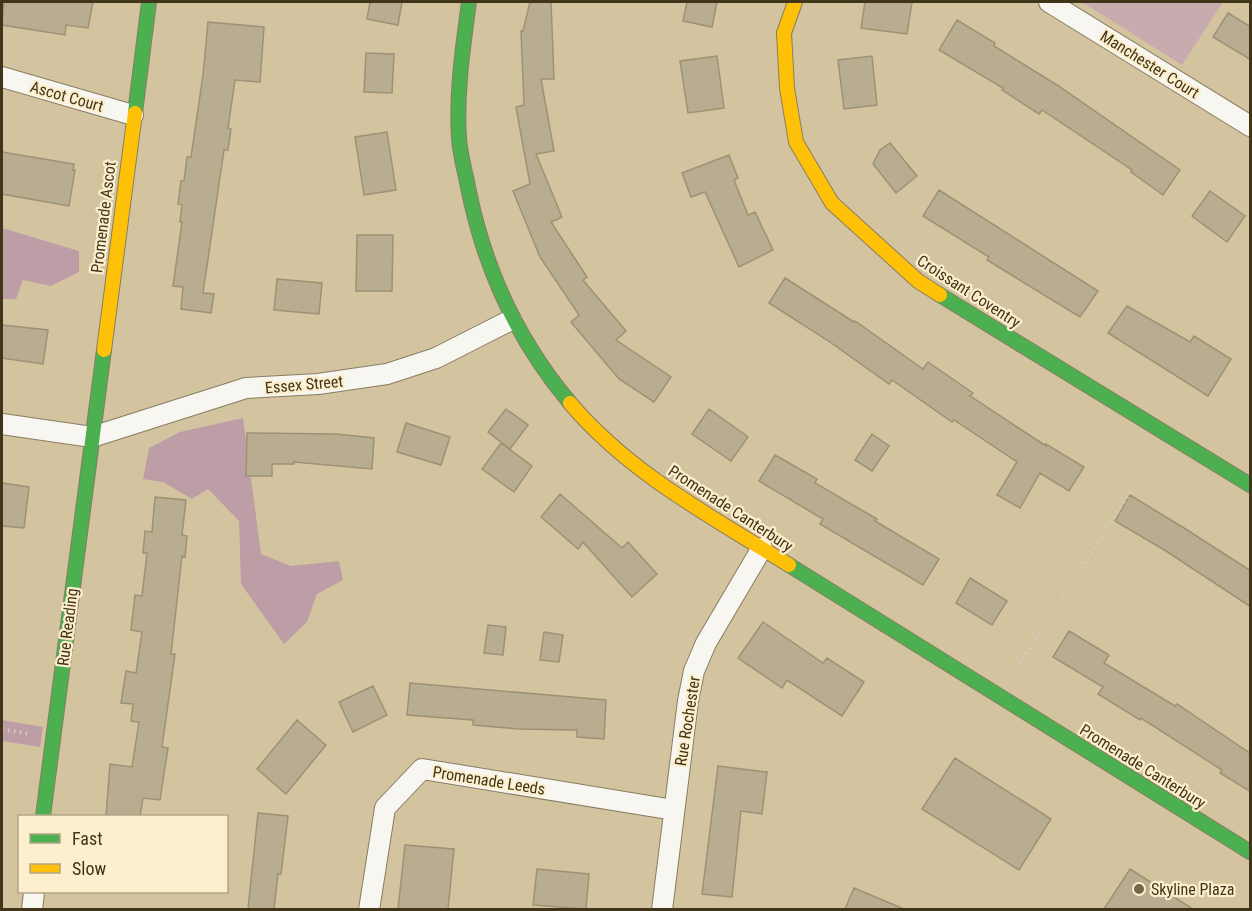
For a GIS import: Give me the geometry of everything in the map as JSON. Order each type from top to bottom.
[{"type":"street","name":"Promenade Ascot","points":[[92,437],[149,2]]},
{"type":"street","name":"Promenade Canterbury","points":[[470,2],[461,61],[459,138],[471,214],[493,278],[511,320],[540,366],[578,413],[625,457],[675,494],[1251,852]]},
{"type":"street","name":"Croissant Coventry","points":[[795,2],[784,33],[787,88],[796,142],[832,203],[918,281],[1251,485]]},
{"type":"street","name":"Manchester Court","points":[[1049,2],[1251,126]]},
{"type":"street","name":"Ascot Court","points":[[2,77],[133,115]]},
{"type":"street","name":"Essex Street","points":[[92,437],[246,388],[318,384],[387,374],[436,358],[511,320]]},
{"type":"street","points":[[2,424],[92,437]]},
{"type":"street","name":"Rue Reading","points":[[43,815],[92,437]]},
{"type":"street","name":"Rue Rochester","points":[[662,909],[688,701],[694,671],[706,643],[762,548]]},
{"type":"street","name":"Promenade Leeds","points":[[369,909],[385,808],[422,770],[674,810]]},
{"type":"street","points":[[32,909],[34,893]]},
{"type":"path","points":[[1017,669],[1156,451]]},
{"type":"path","points":[[2,729],[29,734]]},
{"type":"shaded area","points":[[1082,2],[1223,2],[1182,65]]},
{"type":"shaded area","points":[[2,228],[79,251],[79,272],[51,286],[23,280],[16,299],[2,299]]},
{"type":"shaded area","points":[[243,418],[261,554],[291,566],[339,561],[343,580],[317,594],[307,622],[284,644],[241,584],[239,521],[208,489],[192,499],[163,482],[143,479],[149,448],[180,432]]},
{"type":"shaded area","points":[[2,720],[43,727],[40,747],[2,741]]},
{"type":"building","points":[[4,2],[93,2],[88,28],[66,25],[65,35],[2,25]]},
{"type":"building","points":[[370,2],[402,2],[398,25],[367,19]]},
{"type":"building","points":[[530,2],[551,2],[554,79],[541,79],[554,151],[536,154],[562,217],[551,222],[587,277],[583,280],[626,331],[616,340],[671,377],[654,402],[619,379],[571,322],[579,315],[540,257],[513,191],[530,184],[516,107],[524,105],[521,31],[523,31]]},
{"type":"building","points":[[687,2],[717,2],[712,27],[683,21]]},
{"type":"building","points":[[865,2],[912,2],[907,34],[861,28]]},
{"type":"building","points":[[1228,13],[1251,27],[1251,60],[1213,37]]},
{"type":"building","points":[[957,20],[995,43],[994,46],[1057,85],[1180,170],[1163,195],[1131,172],[1132,170],[1042,110],[1039,114],[1002,90],[1003,88],[939,50]]},
{"type":"building","points":[[208,22],[264,27],[260,82],[235,80],[228,128],[231,129],[228,150],[224,150],[203,293],[214,294],[211,313],[181,309],[183,287],[173,286],[182,222],[180,222],[182,205],[178,204],[181,181],[184,181],[187,157],[191,157]]},
{"type":"building","points":[[366,53],[394,54],[392,93],[364,92]]},
{"type":"building","points":[[717,56],[724,108],[688,113],[680,61]]},
{"type":"building","points":[[872,56],[877,105],[844,109],[838,60]]},
{"type":"building","points":[[387,132],[396,190],[364,195],[355,137]]},
{"type":"building","points":[[890,143],[917,176],[896,193],[873,164],[880,150]]},
{"type":"building","points":[[2,152],[74,164],[69,206],[2,194]]},
{"type":"building","points":[[729,155],[738,178],[734,180],[748,215],[755,212],[773,250],[739,267],[705,192],[691,197],[682,173]]},
{"type":"building","points":[[939,190],[1098,291],[1080,317],[987,260],[989,257],[923,216]]},
{"type":"building","points":[[1210,191],[1245,216],[1227,242],[1192,216]]},
{"type":"building","points":[[357,235],[393,235],[392,291],[356,291]]},
{"type":"building","points":[[785,278],[855,321],[923,369],[928,362],[973,393],[970,396],[1046,446],[1046,444],[1084,467],[1069,491],[1040,473],[1020,508],[997,495],[1017,462],[954,420],[952,422],[892,380],[889,384],[769,303]]},
{"type":"building","points":[[277,279],[322,283],[319,314],[274,310]]},
{"type":"building","points":[[1127,306],[1190,342],[1194,336],[1231,359],[1208,396],[1108,333]]},
{"type":"building","points":[[2,325],[48,330],[43,364],[2,358]]},
{"type":"building","points":[[506,409],[528,425],[510,449],[488,432]]},
{"type":"building","points":[[709,409],[748,437],[731,461],[692,434]]},
{"type":"building","points":[[406,423],[450,437],[441,465],[397,452]]},
{"type":"building","points":[[247,433],[336,434],[374,438],[372,469],[294,462],[294,464],[272,464],[272,476],[246,476]]},
{"type":"building","points":[[872,434],[889,446],[872,471],[855,460]]},
{"type":"building","points":[[501,443],[532,466],[514,492],[482,469]]},
{"type":"building","points":[[775,455],[817,479],[815,483],[939,559],[923,585],[820,524],[823,519],[759,481]]},
{"type":"building","points":[[2,483],[29,487],[24,528],[2,526]]},
{"type":"building","points":[[560,494],[622,548],[628,542],[657,574],[632,597],[583,542],[578,549],[541,517]]},
{"type":"building","points":[[1130,495],[1251,571],[1251,607],[1166,551],[1115,521]]},
{"type":"building","points":[[155,497],[186,500],[182,535],[187,536],[185,557],[182,556],[171,654],[175,654],[162,747],[168,748],[160,800],[143,798],[140,815],[106,815],[110,764],[132,767],[139,722],[131,721],[133,704],[121,703],[126,671],[136,673],[142,632],[131,630],[135,595],[142,596],[147,553],[143,553],[145,531],[152,532]]},
{"type":"building","points":[[970,578],[1007,601],[992,625],[956,603]]},
{"type":"building","points":[[763,622],[823,663],[827,658],[864,682],[842,716],[787,680],[782,688],[738,658]]},
{"type":"building","points":[[488,625],[506,627],[503,655],[484,653]]},
{"type":"building","points":[[1069,631],[1109,655],[1104,663],[1175,706],[1177,704],[1251,754],[1251,792],[1220,773],[1222,770],[1141,718],[1140,720],[1098,694],[1103,687],[1053,657]]},
{"type":"building","points":[[544,632],[563,635],[559,662],[540,660]]},
{"type":"building","points":[[410,683],[606,700],[604,739],[577,737],[577,730],[518,729],[473,725],[473,720],[407,715]]},
{"type":"building","points":[[373,686],[387,715],[353,732],[339,702]]},
{"type":"building","points":[[297,720],[326,745],[286,794],[257,769]]},
{"type":"building","points":[[955,758],[1051,819],[1019,870],[922,809]]},
{"type":"building","points":[[718,766],[767,772],[762,814],[741,811],[732,897],[702,894]]},
{"type":"building","points":[[258,813],[288,816],[274,909],[248,909]]},
{"type":"building","points":[[405,845],[454,849],[448,909],[398,909]]},
{"type":"building","points":[[537,869],[589,874],[586,909],[533,905]]},
{"type":"building","name":"Skyline Plaza","points":[[1130,869],[1193,909],[1104,909]]},
{"type":"building","points":[[854,888],[904,909],[845,909]]},
{"type":"traffic: fast","points":[[135,113],[149,2]]},
{"type":"traffic: fast","points":[[469,2],[458,121],[460,151],[475,217],[483,246],[505,302],[534,354],[570,403]]},
{"type":"traffic: fast","points":[[940,295],[1250,485]]},
{"type":"traffic: fast","points":[[43,815],[104,350]]},
{"type":"traffic: fast","points":[[789,565],[1250,852]]},
{"type":"traffic: slow","points":[[795,2],[784,33],[787,88],[796,142],[832,203],[918,281],[940,295]]},
{"type":"traffic: slow","points":[[104,350],[135,113]]},
{"type":"traffic: slow","points":[[570,403],[593,428],[645,472],[701,511],[789,565]]},
{"type":"place","name":"Skyline Plaza","points":[[1139,889]]}]
